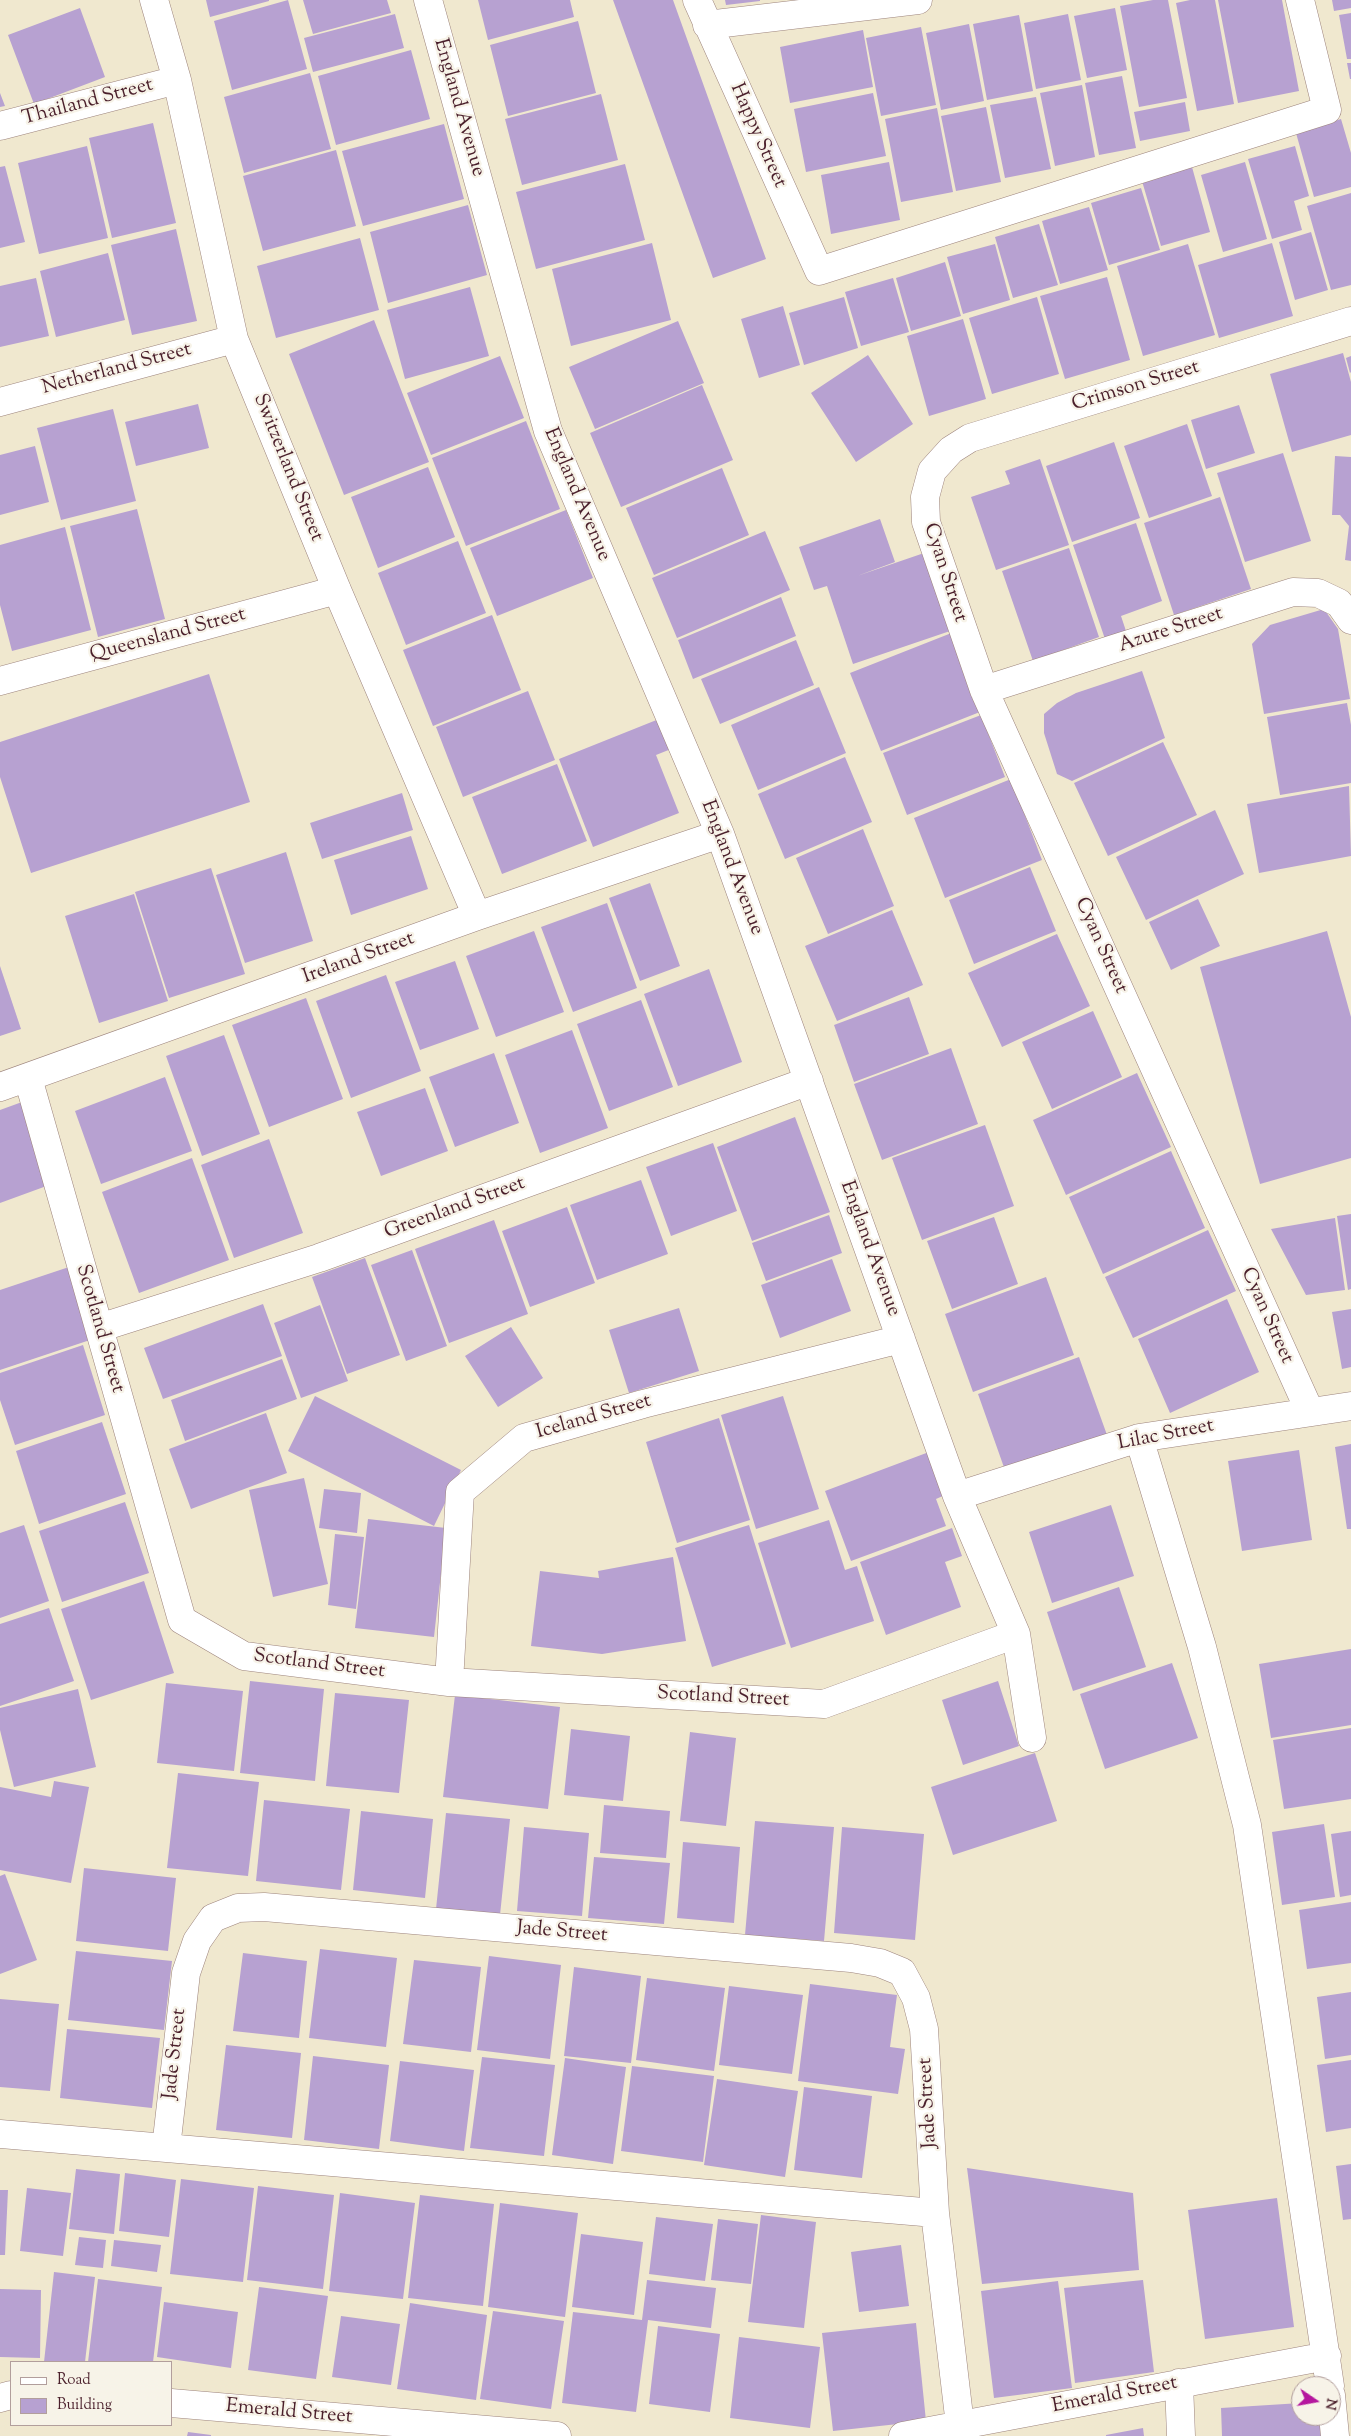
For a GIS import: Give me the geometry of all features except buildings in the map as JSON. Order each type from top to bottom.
[{"type":"street","name":"Switzerland Street","points":[[154,0],[177,80],[234,339],[337,590],[477,916]]},
{"type":"street","name":"England Avenue","points":[[428,0],[548,431],[720,834],[957,1496],[1016,1634],[1032,1738]]},
{"type":"street","name":"Happy Street","points":[[697,0],[819,271],[1327,110],[1300,0]]},
{"type":"street","points":[[707,25],[918,0]]},
{"type":"street","name":"Thailand Street","points":[[0,126],[177,80]]},
{"type":"street","name":"Crimson Street","points":[[932,471],[951,450],[970,438],[1351,321]]},
{"type":"street","name":"Netherland Street","points":[[0,402],[234,339]]},
{"type":"street","name":"Cyan Street","points":[[932,471],[925,496],[926,522],[984,690],[1310,1412]]},
{"type":"street","name":"Queensland Street","points":[[0,681],[337,590]]},
{"type":"street","name":"Azure Street","points":[[984,690],[1293,592],[1318,593],[1339,603],[1351,620]]},
{"type":"street","name":"Ireland Street","points":[[0,1087],[477,916],[720,834]]},
{"type":"street","name":"Scotland Street","points":[[28,1078],[182,1620],[244,1656],[448,1682],[824,1704],[1016,1634]]},
{"type":"street","name":"Greenland Street","points":[[99,1328],[319,1258],[809,1081]]},
{"type":"street","name":"Iceland Street","points":[[448,1682],[460,1492],[524,1438],[643,1404],[901,1339]]},
{"type":"street","name":"Lilac Street","points":[[957,1496],[1138,1438],[1351,1406]]},
{"type":"street","points":[[1138,1438],[1202,1647],[1247,1825],[1329,2376]]},
{"type":"street","name":"Jade Street","points":[[166,2148],[186,1973],[197,1941],[213,1918],[238,1908],[264,1907],[852,1958],[880,1963],[902,1972],[916,1998],[924,2029],[935,2213]]},
{"type":"street","points":[[0,2134],[935,2213],[960,2425]]},
{"type":"street","name":"Emerald Street","points":[[903,2436],[1327,2356]]},
{"type":"street","points":[[1179,2383],[1181,2436]]},
{"type":"street","name":"Emerald Street","points":[[172,2403],[557,2436]]}]
